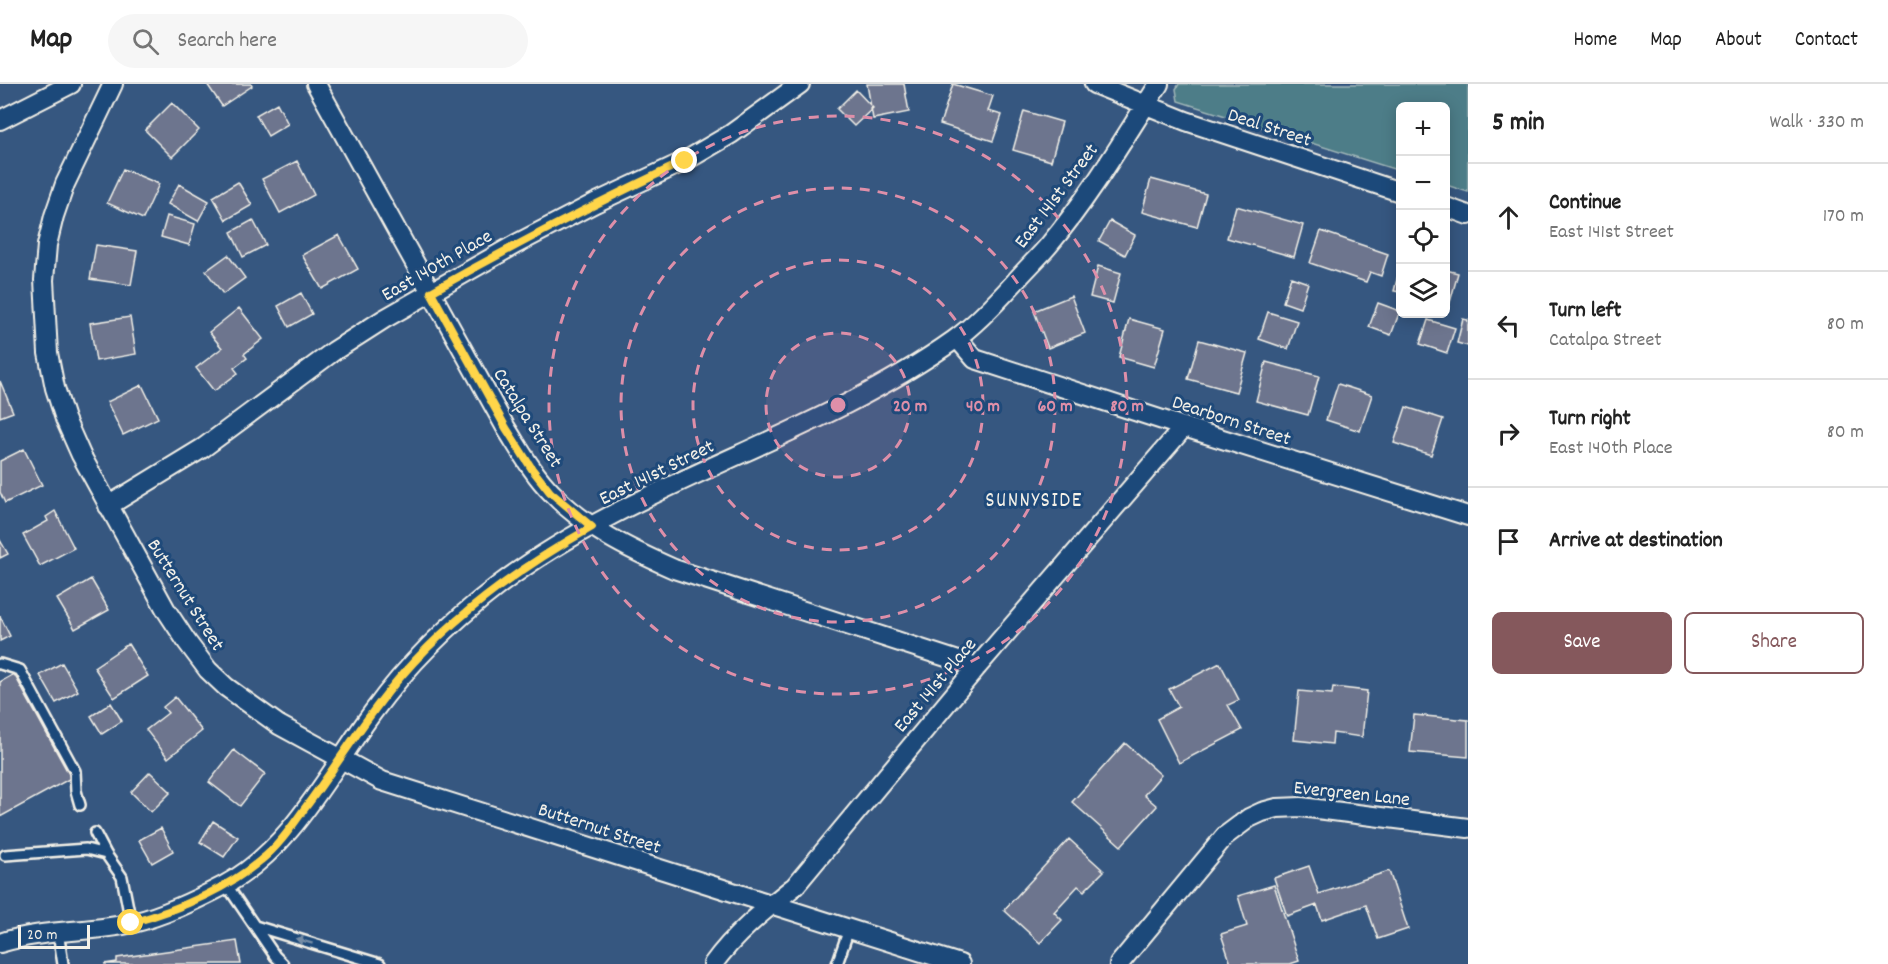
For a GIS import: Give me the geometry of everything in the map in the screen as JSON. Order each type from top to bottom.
[{"type":"street","points":[[0,120],[71,84]]},
{"type":"street","name":"Butternut Street","points":[[113,84],[65,184],[54,216],[47,245],[44,280],[48,353],[65,419],[81,455],[166,610],[208,670],[240,698],[279,724],[382,781],[960,964]]},
{"type":"street","name":"Catalpa Street","points":[[316,84],[506,428],[532,469],[550,492],[592,527],[674,569],[977,667]]},
{"type":"street","name":"East 140th Place","points":[[108,506],[172,468],[334,351],[431,292],[536,234],[685,161],[731,134],[800,84]]},
{"type":"street","name":"Deal Street","points":[[1094,84],[1186,121],[1396,190]]},
{"type":"street","name":"East 141st Street","points":[[0,943],[21,937],[131,923],[170,912],[226,884],[263,859],[289,830],[402,675],[435,640],[499,585],[555,548],[635,503],[832,411],[906,371],[957,338],[998,300],[1050,243],[1102,173],[1159,84]]},
{"type":"street","points":[[1450,208],[1468,215]]},
{"type":"street","name":"Dearborn Street","points":[[957,338],[975,359],[1468,516]]},
{"type":"street","name":"East 141st Place","points":[[713,964],[737,936],[770,905],[795,886],[977,667],[1184,427]]},
{"type":"street","name":"Evergreen Lane","points":[[1119,964],[1225,836],[1249,818],[1262,812],[1277,808],[1301,807],[1468,828]]},
{"type":"lane","points":[[0,664],[20,670],[75,771],[76,791],[80,805]]},
{"type":"lane","points":[[95,832],[106,854],[122,876],[131,923]]},
{"type":"lane","points":[[5,855],[86,849],[106,854]]},
{"type":"lane","points":[[226,884],[275,956],[283,964]]},
{"type":"lane","points":[[255,926],[380,964]]},
{"type":"lane","points":[[837,964],[849,929]]},
{"type":"lane","points":[[58,932],[63,964]]},
{"type":"green space","points":[[1179,84],[1468,84],[1468,192],[1450,186],[1450,102],[1396,102],[1396,170],[1178,101],[1176,89]]},
{"type":"building","points":[[207,84],[251,84],[252,86],[222,106]]},
{"type":"building","points":[[867,84],[904,84],[909,112],[873,119]]},
{"type":"building","points":[[953,84],[993,96],[988,111],[1002,115],[993,141],[940,124]]},
{"type":"building","points":[[856,90],[873,108],[854,126],[837,109]]},
{"type":"building","points":[[172,103],[199,130],[172,157],[145,130]]},
{"type":"building","points":[[277,103],[288,124],[268,136],[256,115]]},
{"type":"building","points":[[1024,111],[1062,122],[1051,161],[1013,150]]},
{"type":"building","points":[[297,161],[314,195],[280,213],[262,179]]},
{"type":"building","points":[[123,169],[159,184],[143,219],[107,203]]},
{"type":"building","points":[[1151,179],[1206,194],[1197,227],[1142,212]]},
{"type":"building","points":[[238,182],[252,205],[226,220],[213,197]]},
{"type":"building","points":[[179,184],[209,201],[198,221],[168,204]]},
{"type":"building","points":[[1236,206],[1303,225],[1294,257],[1227,238]]},
{"type":"building","points":[[167,216],[195,224],[189,245],[161,237]]},
{"type":"building","points":[[253,220],[266,245],[243,257],[231,232]]},
{"type":"building","points":[[1110,221],[1135,235],[1125,255],[1099,241]]},
{"type":"building","points":[[1321,231],[1388,254],[1381,276],[1370,272],[1366,282],[1310,263]]},
{"type":"building","points":[[339,235],[358,269],[322,289],[302,255]]},
{"type":"building","points":[[96,245],[137,251],[131,285],[90,279]]},
{"type":"building","points":[[228,255],[245,278],[223,294],[206,271]]},
{"type":"building","points":[[1098,266],[1121,273],[1113,303],[1090,297]]},
{"type":"building","points":[[1450,271],[1458,273],[1450,302]]},
{"type":"building","points":[[1291,277],[1308,283],[1300,308],[1283,302]]},
{"type":"building","points":[[301,293],[312,314],[289,327],[278,306]]},
{"type":"building","points":[[1071,296],[1085,333],[1048,348],[1034,311]]},
{"type":"building","points":[[1378,303],[1396,310],[1397,318],[1391,335],[1369,327]]},
{"type":"building","points":[[239,308],[263,339],[244,354],[247,358],[234,368],[238,373],[214,391],[196,368],[222,348],[209,332]]},
{"type":"building","points":[[1268,312],[1297,321],[1288,349],[1259,339]]},
{"type":"building","points":[[130,317],[136,354],[96,361],[90,323]]},
{"type":"building","points":[[1129,319],[1165,329],[1154,367],[1119,357]]},
{"type":"building","points":[[1463,319],[1468,320],[1468,346],[1457,343]]},
{"type":"building","points":[[1428,320],[1455,328],[1447,353],[1420,344]]},
{"type":"building","points":[[1199,340],[1247,353],[1236,392],[1188,379]]},
{"type":"building","points":[[1266,362],[1319,376],[1308,415],[1256,401]]},
{"type":"building","points":[[0,381],[13,412],[0,417]]},
{"type":"building","points":[[1338,384],[1372,395],[1360,431],[1326,420]]},
{"type":"building","points":[[142,385],[158,418],[123,435],[107,402]]},
{"type":"building","points":[[1406,407],[1443,419],[1431,455],[1394,443]]},
{"type":"building","points":[[24,449],[42,485],[5,503],[0,492],[0,461]]},
{"type":"building","points":[[55,511],[74,548],[40,566],[23,535],[48,521],[46,517]]},
{"type":"building","points":[[0,540],[8,554],[0,558]]},
{"type":"building","points":[[91,579],[109,610],[75,629],[57,599]]},
{"type":"building","points":[[0,616],[10,636],[0,641]]},
{"type":"building","points":[[128,644],[148,676],[114,698],[94,667]]},
{"type":"building","points":[[62,663],[78,691],[56,703],[40,675]]},
{"type":"building","points":[[1220,663],[1239,700],[1228,705],[1242,730],[1179,763],[1157,719],[1179,707],[1169,689]]},
{"type":"building","points":[[14,674],[71,778],[0,817],[0,682]]},
{"type":"building","points":[[1333,687],[1367,691],[1362,737],[1333,733],[1332,744],[1294,740],[1299,691],[1332,694]]},
{"type":"building","points":[[175,697],[202,731],[168,758],[146,730],[168,713],[163,707]]},
{"type":"building","points":[[111,703],[122,721],[102,734],[91,716]]},
{"type":"building","points":[[1414,715],[1468,720],[1468,757],[1410,752]]},
{"type":"building","points":[[1125,743],[1161,775],[1144,795],[1157,806],[1121,846],[1072,802]]},
{"type":"building","points":[[234,750],[265,774],[240,806],[209,782]]},
{"type":"building","points":[[150,772],[171,792],[151,812],[131,792]]},
{"type":"building","points":[[213,821],[238,837],[224,857],[200,842]]},
{"type":"building","points":[[161,828],[173,851],[152,863],[139,840]]},
{"type":"building","points":[[1069,839],[1104,871],[1084,891],[1078,886],[1054,912],[1062,920],[1040,943],[1004,910]]},
{"type":"building","points":[[1309,866],[1319,894],[1389,871],[1408,929],[1378,939],[1366,905],[1322,920],[1317,905],[1287,916],[1274,878]]},
{"type":"building","points":[[1274,885],[1299,961],[1290,964],[1231,964],[1221,934],[1247,926],[1238,896]]},
{"type":"building","points":[[237,941],[241,964],[104,964],[117,962],[117,958]]},
{"type":"district","name":"SUNNYSIDE","points":[[1034,499]]},
{"type":"route","points":[[131,923],[170,912],[189,903],[226,884],[263,859],[289,830],[402,675],[435,640],[499,585],[592,527],[550,492],[532,469],[506,428],[431,292],[516,244],[685,161]]}]
